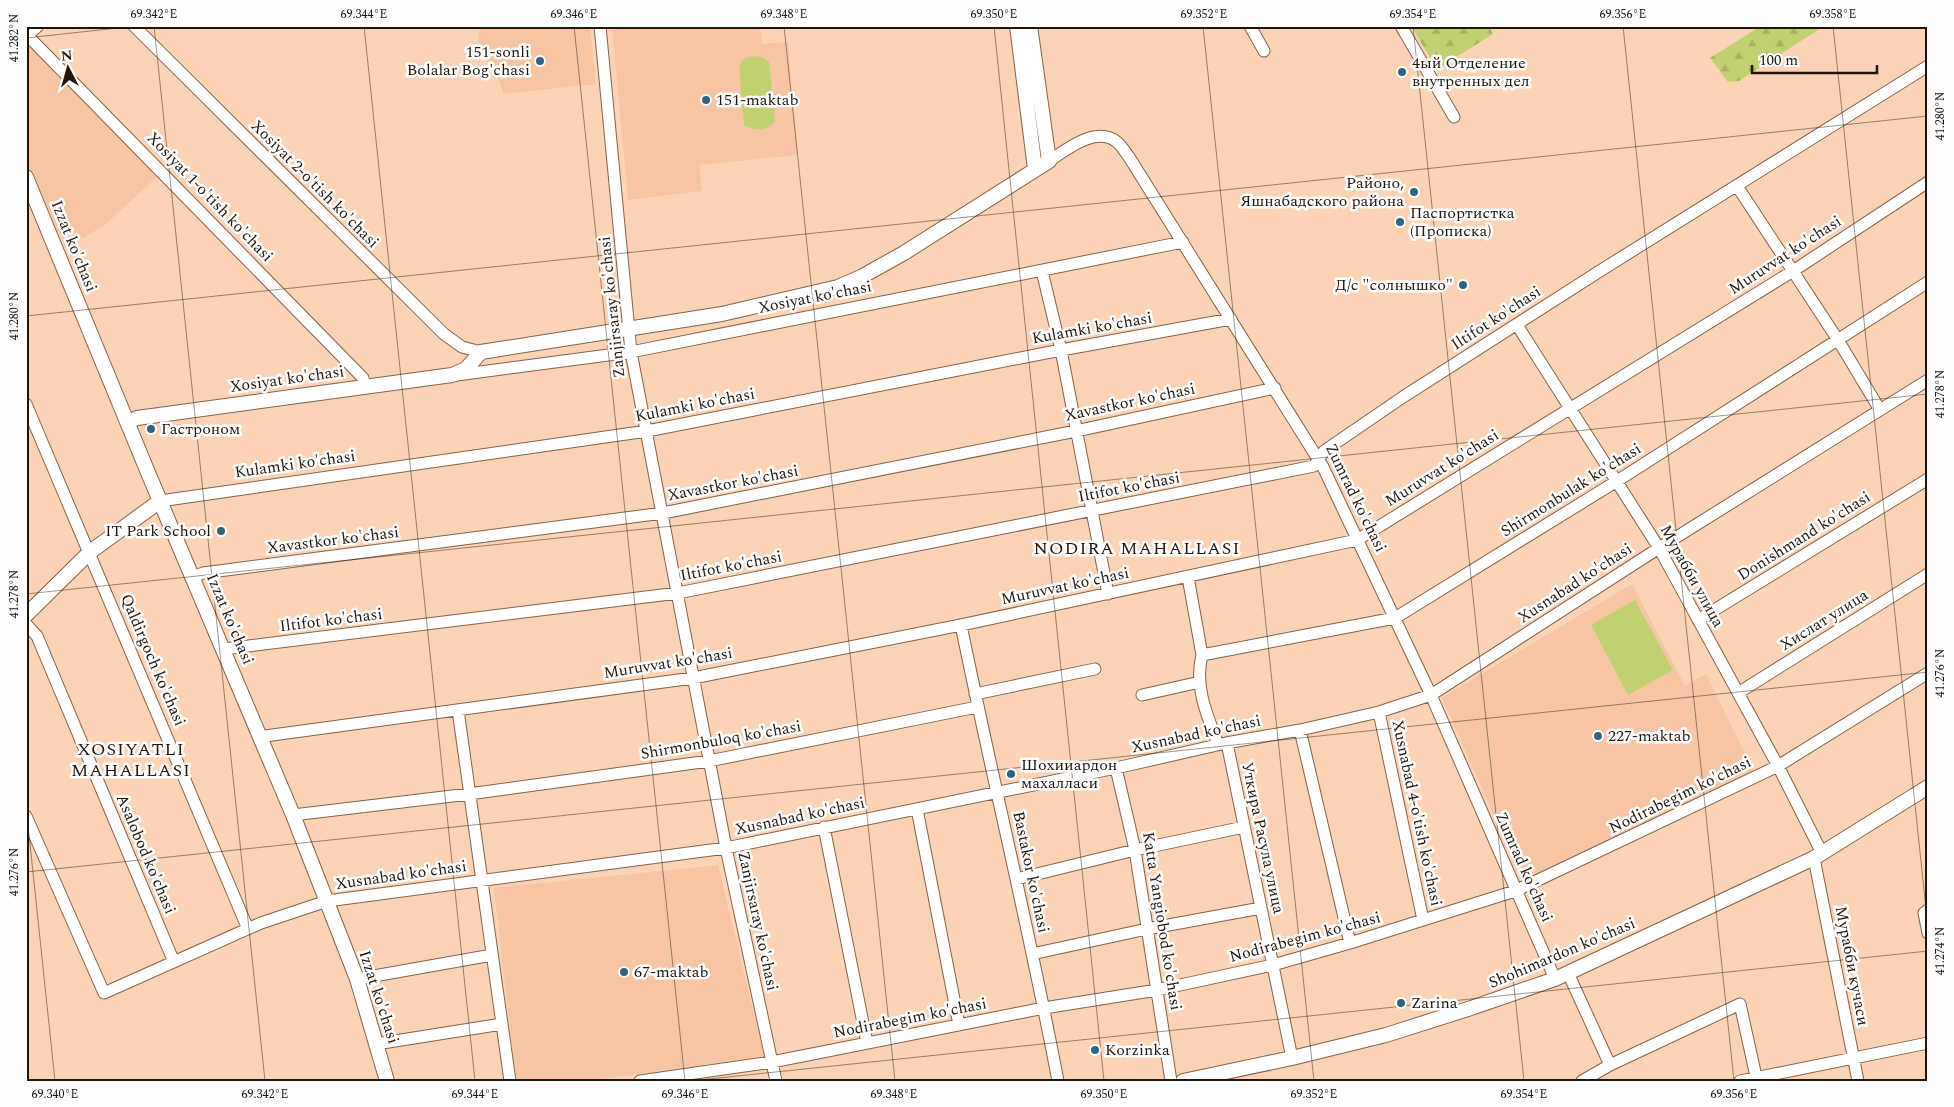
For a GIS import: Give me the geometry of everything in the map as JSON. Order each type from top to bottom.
[{"type":"main road","points":[[1017,26],[1035,169]]},
{"type":"main road","points":[[1030,26],[1049,161]]},
{"type":"main road","name":"Zumrad ko'chasi","points":[[1035,169],[1049,161]]},
{"type":"main road","name":"Xosiyat ko'chasi","points":[[127,422],[137,418],[452,375],[466,369],[481,352],[722,314],[814,293],[850,282],[904,253],[1035,169]]},
{"type":"main road","name":"Izzat ko'chasi","points":[[26,177],[293,815],[357,979],[387,1081]]},
{"type":"main road","points":[[26,605],[88,548],[139,507],[160,501]]},
{"type":"main road","points":[[26,614],[88,548]]},
{"type":"main road","name":"Shohimardon ko'chasi","points":[[1184,1081],[1292,1058],[1429,1022],[1514,994],[1561,976],[1818,855],[1928,787]]},
{"type":"street","points":[[27,35],[38,26]]},
{"type":"street","name":"Xosiyat 2-o'tish ko'chasi","points":[[134,26],[444,334],[462,347],[481,352]]},
{"type":"street","name":"Zanjirsaray ko'chasi","points":[[600,26],[631,352],[678,593],[692,678],[776,1081]]},
{"type":"street","points":[[1250,26],[1264,51]]},
{"type":"street","points":[[1401,26],[1454,117]]},
{"type":"street","name":"Xosiyat 1-o'tish ko'chasi","points":[[27,35],[363,378],[365,386]]},
{"type":"street","name":"Iltifot ko'chasi","points":[[224,649],[678,593],[1314,466],[1324,451],[1403,397],[1603,269],[1928,66]]},
{"type":"street","name":"Zumrad ko'chasi","points":[[1049,161],[1090,138],[1103,136],[1113,139],[1129,157],[1275,388],[1319,459],[1431,695],[1515,891],[1610,1066]]},
{"type":"street","name":"Muruvvat ko'chasi","points":[[261,738],[274,734],[692,678],[961,625],[1357,540],[1793,271],[1928,182]]},
{"type":"street","points":[[1738,186],[1838,340],[1880,410]]},
{"type":"street","name":"Xosiyat ko'chasi","points":[[452,375],[631,352],[1183,242]]},
{"type":"street","points":[[1042,271],[1061,350],[1108,594]]},
{"type":"street","name":"Shirmonbulak ko'chasi","points":[[1202,654],[1395,618],[1617,481],[1928,282]]},
{"type":"street","name":"Kulamki ko'chasi","points":[[160,501],[646,431],[1061,350],[1231,319]]},
{"type":"street","name":"Мурабби улица","points":[[1517,324],[1659,548],[1778,766],[1818,855]]},
{"type":"street","name":"Xusnabad ko'chasi","points":[[26,816],[104,993],[261,923],[327,902],[726,848],[997,793],[1222,744],[1300,730],[1379,712],[1431,695],[1659,548],[1928,380]]},
{"type":"street","name":"Xavastkor ko'chasi","points":[[192,577],[213,572],[663,513],[1076,431],[1275,388]]},
{"type":"street","name":"Qaldirgoch ko'chasi","points":[[26,404],[248,929]]},
{"type":"street","name":"Donishmand ko'chasi","points":[[1698,620],[1928,479]]},
{"type":"street","name":"Хислат улица","points":[[1738,693],[1928,574]]},
{"type":"street","name":"Уткира Расула улица","points":[[1188,577],[1202,654],[1199,667],[1204,709],[1222,744],[1244,827],[1292,1058]]},
{"type":"street","name":"Asalobod ko'chasi","points":[[26,624],[37,636],[174,962]]},
{"type":"street","name":"Bastakor ko'chasi","points":[[961,625],[977,707],[1017,879],[1058,1081]]},
{"type":"street","points":[[975,694],[1095,669]]},
{"type":"street","name":"Nodirabegim ko'chasi","points":[[640,1081],[772,1062],[1044,1008],[1157,990],[1273,965],[1515,891],[1778,766],[1928,673]]},
{"type":"street","points":[[1142,695],[1200,682]]},
{"type":"street","name":"Shirmonbuloq ko'chasi","points":[[293,815],[709,762],[977,707]]},
{"type":"street","points":[[458,710],[510,1081]]},
{"type":"street","name":"Xusnabad 4-o'tish ko'chasi","points":[[1379,712],[1423,920]]},
{"type":"street","points":[[1300,730],[1350,943]]},
{"type":"street","name":"Katta Yangiobod ko'chasi","points":[[1116,768],[1135,850],[1171,1081]]},
{"type":"street","points":[[916,809],[959,1024]]},
{"type":"street","points":[[824,827],[867,1043]]},
{"type":"street","points":[[1017,879],[1135,850],[1244,827]]},
{"type":"street","name":"Мурабби кучаси","points":[[1818,855],[1858,1081]]},
{"type":"street","points":[[1032,954],[1147,929],[1262,908]]},
{"type":"street","points":[[1928,910],[1924,914],[1928,933]]},
{"type":"street","points":[[357,979],[492,955]]},
{"type":"street","points":[[1582,1081],[1740,1004],[1757,1079]]},
{"type":"street","points":[[376,1044],[502,1024]]},
{"type":"street","points":[[1740,1081],[1928,1043]]},
{"type":"shaded area","name":"151-sonli Bolalar Bog'chasi","points":[[480,26],[590,26],[596,84],[503,94],[496,66],[477,55]]},
{"type":"shaded area","name":"151-maktab","points":[[612,26],[760,26],[762,44],[788,42],[798,155],[699,165],[702,191],[628,200]]},
{"type":"shaded area","points":[[28,39],[158,176],[105,225],[66,248],[26,159],[26,40]]},
{"type":"shaded area","name":"227-maktab","points":[[1632,584],[1685,686],[1706,674],[1755,774],[1524,883],[1442,698]]},
{"type":"shaded area","name":"67-maktab","points":[[718,865],[764,1056],[587,1081],[516,1081],[494,888]]},
{"type":"green space","points":[[1411,26],[1489,26],[1493,34],[1437,69]]},
{"type":"green space","points":[[1761,26],[1816,26],[1818,30],[1739,81],[1728,82],[1710,58]]},
{"type":"green space","points":[[752,56],[762,57],[769,62],[775,122],[760,130],[744,125],[739,65],[744,59]]},
{"type":"green space","points":[[1635,600],[1673,670],[1628,695],[1591,625]]},
{"type":"place","name":"151-sonli Bolalar Bog'chasi","points":[[540,61]]},
{"type":"place","name":"4ый Отделение внутренных дел","points":[[1402,72]]},
{"type":"place","name":"151-maktab","points":[[706,100]]},
{"type":"place","name":"Районо, Яшнабадского района","points":[[1414,192]]},
{"type":"place","name":"Паспортистка (Прописка)","points":[[1400,222]]},
{"type":"place","name":"Д/с \"солнышко\"","points":[[1463,285]]},
{"type":"place","name":"Гастроном","points":[[151,429]]},
{"type":"place","name":"IT Park School","points":[[221,531]]},
{"type":"place","name":"227-maktab","points":[[1598,736]]},
{"type":"place","name":"Шохииардон махалласи","points":[[1011,774]]},
{"type":"place","name":"67-maktab","points":[[624,972]]},
{"type":"place","name":"Zarina","points":[[1401,1003]]},
{"type":"place","name":"Korzinka","points":[[1095,1050]]},
{"type":"district","name":"NODIRA MAHALLASI","points":[[1137,548]]},
{"type":"district","name":"XOSIYATLI MAHALLASI","points":[[131,760]]}]
